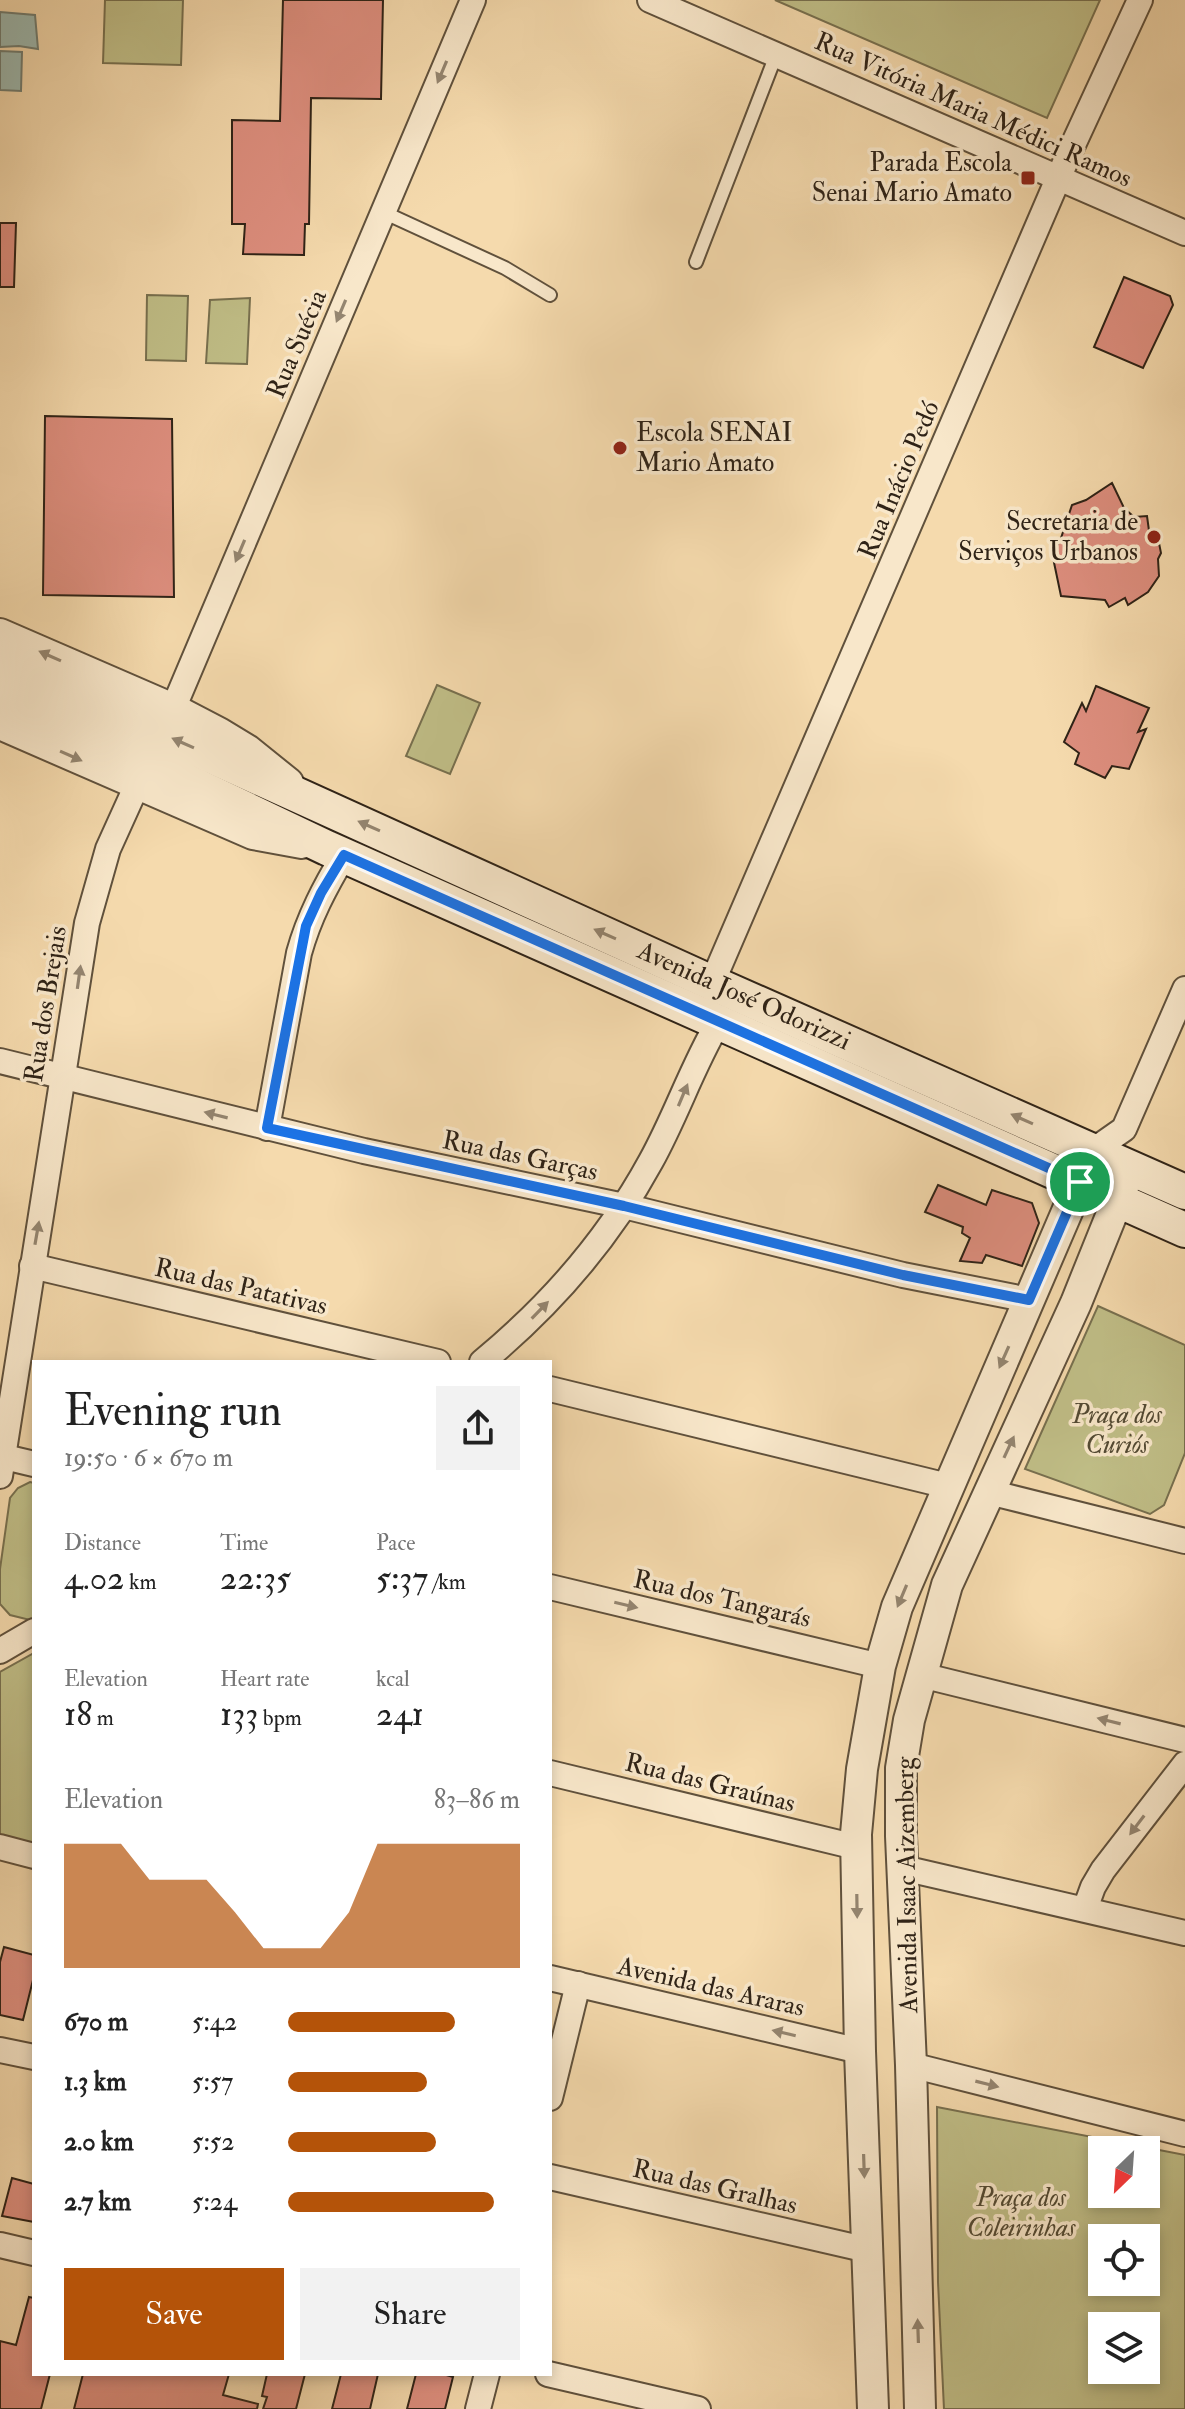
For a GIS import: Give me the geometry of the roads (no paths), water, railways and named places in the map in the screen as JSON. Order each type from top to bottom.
[{"type":"main road","points":[[0,663],[125,734]]},
{"type":"main road","points":[[0,697],[125,734]]},
{"type":"main road","name":"Avenida José Odorizzi","points":[[125,734],[306,798],[712,983],[1185,1192]]},
{"type":"main road","name":"Avenida José Odorizzi","points":[[125,734],[335,852],[1185,1230]]},
{"type":"street","name":"Rua Suécia","points":[[173,709],[473,0]]},
{"type":"street","name":"Rua Vitória Maria Médici Ramos","points":[[650,0],[1185,233]]},
{"type":"street","name":"Rua Inácio Pedó","points":[[712,983],[1140,0]]},
{"type":"street","name":"Avenida José Odorizzi","points":[[0,634],[173,709],[247,750],[306,798]]},
{"type":"street","name":"Avenida José Odorizzi","points":[[0,724],[253,834],[335,852]]},
{"type":"street","name":"Rua dos Brejais","points":[[1,1463],[87,923],[108,849],[137,785]]},
{"type":"street","points":[[267,1128],[306,926],[335,852]]},
{"type":"street","points":[[1094,1150],[1124,1129],[1185,989]]},
{"type":"street","points":[[484,1360],[519,1331],[594,1251],[652,1160],[702,1050],[718,1023]]},
{"type":"street","name":"Rua das Garças","points":[[0,1061],[267,1128],[624,1206],[903,1275],[1029,1300]]},
{"type":"street","points":[[1124,1129],[1132,1166]]},
{"type":"street","name":"Avenida Isaac Aizemberg","points":[[873,2409],[856,1847],[862,1769],[880,1666],[897,1607],[1094,1150]]},
{"type":"street","name":"Avenida Isaac Aizemberg","points":[[920,2409],[901,1768],[909,1720],[947,1585],[1076,1303],[1132,1166]]},
{"type":"street","name":"Rua das Patativas","points":[[32,1266],[430,1360]]},
{"type":"street","points":[[552,1389],[948,1486]]},
{"type":"street","points":[[1,1463],[32,1464]]},
{"type":"street","points":[[989,1492],[1185,1541]]},
{"type":"street","name":"Rua dos Tangarás","points":[[552,1587],[880,1666]]},
{"type":"street","points":[[0,1651],[32,1632]]},
{"type":"street","points":[[921,1675],[1185,1740]]},
{"type":"street","points":[[1085,1909],[1103,1870],[1185,1764]]},
{"type":"street","name":"Rua das Graúnas","points":[[552,1773],[856,1847]]},
{"type":"street","points":[[0,1847],[32,1855]]},
{"type":"street","points":[[903,1868],[1185,1933]]},
{"type":"street","name":"Avenida das Araras","points":[[552,1978],[860,2051]]},
{"type":"street","points":[[552,2090],[578,1984]]},
{"type":"street","points":[[0,2050],[32,2057]]},
{"type":"street","points":[[860,2051],[1185,2134]]},
{"type":"street","name":"Rua das Gralhas","points":[[552,2177],[868,2250]]},
{"type":"street","points":[[0,2245],[32,2253]]},
{"type":"street","points":[[552,2375],[698,2409]]},
{"type":"street","points":[[478,2409],[486,2376]]},
{"type":"lane","points":[[696,262],[776,55]]},
{"type":"lane","points":[[383,212],[505,268],[550,295]]},
{"type":"water","points":[[0,12],[35,15],[38,49],[0,47]]},
{"type":"water","points":[[0,51],[22,52],[21,91],[0,90]]},
{"type":"place","name":"Parada Escola Senai Mario Amato","points":[[1028,178]]},
{"type":"place","name":"Escola SENAI Mario Amato","points":[[620,448]]},
{"type":"place","name":"Secretaria de Serviços Urbanos","points":[[1154,537]]},
{"type":"park label","name":"Praça dos Curiós","points":[[1117,1430]]},
{"type":"park label","name":"Praça dos Coleirinhas","points":[[1021,2213]]}]
